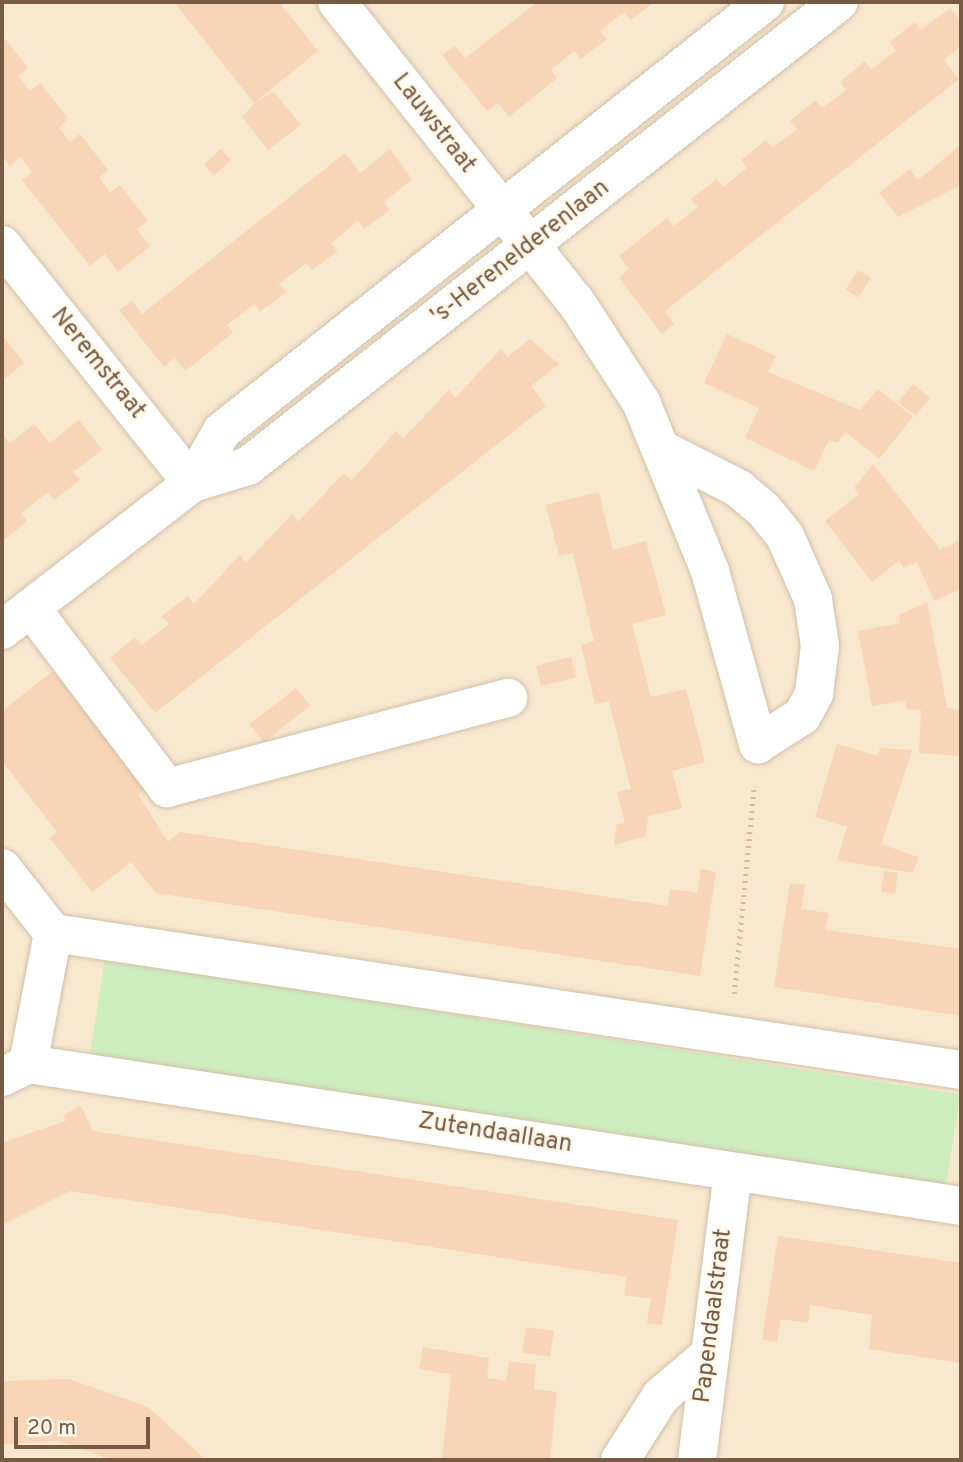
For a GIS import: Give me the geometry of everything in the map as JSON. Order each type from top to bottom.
[{"type":"street","name":"Lauwstraat","points":[[337,2],[576,302],[640,402],[663,450],[724,614],[758,744]]},
{"type":"street","name":"'s-Herenelderenlaan","points":[[192,483],[222,431],[765,2]]},
{"type":"street","name":"'s-Herenelderenlaan","points":[[16,619],[192,483],[247,466],[839,2]]},
{"type":"street","name":"Neremstraat","points":[[2,245],[192,483]]},
{"type":"street","points":[[663,450],[738,488],[764,510],[793,551],[813,599],[820,646],[814,694],[802,716],[758,744]]},
{"type":"street","points":[[16,619],[167,788],[508,698]]},
{"type":"street","points":[[2,868],[53,933],[961,1070]]},
{"type":"street","points":[[15,1070],[53,933]]},
{"type":"street","name":"Zutendaallaan","points":[[15,1070],[961,1206]]},
{"type":"street","name":"Papendaalstraat","points":[[698,1460],[708,1356],[733,1172]]},
{"type":"street","points":[[620,1460],[661,1396],[708,1356]]},
{"type":"path","points":[[730,1035],[758,744]]},
{"type":"shaded area","points":[[2,2],[961,2],[961,1460],[2,1460]]},
{"type":"green space","points":[[105,959],[960,1094],[945,1194],[89,1059]]},
{"type":"building","points":[[174,2],[279,2],[318,51],[254,103]]},
{"type":"building","points":[[538,2],[654,2],[631,20],[624,12],[600,31],[607,39],[581,59],[574,51],[551,70],[557,78],[509,117],[498,103],[487,111],[442,55],[455,46],[465,58]]},
{"type":"building","points":[[950,8],[961,22],[961,46],[944,60],[959,79],[665,311],[674,324],[662,334],[619,278],[629,269],[619,256],[667,218],[673,226],[698,207],[691,199],[717,179],[723,187],[747,168],[741,160],[766,140],[772,148],[797,129],[790,121],[816,100],[822,108],[846,90],[840,82],[865,61],[871,69],[896,51],[890,42],[915,22],[921,30]]},
{"type":"building","points":[[2,35],[28,68],[18,76],[30,91],[40,83],[68,118],[59,128],[70,142],[80,134],[108,170],[99,178],[110,192],[120,185],[148,221],[137,229],[150,246],[118,272],[105,254],[90,266],[22,180],[32,172],[20,157],[10,166],[2,155]]},
{"type":"building","points":[[274,92],[301,125],[268,150],[242,117],[254,103]]},
{"type":"building","points":[[961,145],[961,185],[898,217],[879,193],[910,169],[918,180]]},
{"type":"building","points":[[221,149],[231,160],[214,176],[204,164]]},
{"type":"building","points":[[390,149],[412,179],[384,202],[390,210],[364,229],[358,221],[331,243],[338,251],[312,270],[306,263],[279,284],[286,292],[260,312],[254,304],[227,325],[233,333],[185,371],[175,358],[164,367],[119,310],[132,301],[142,314],[345,153],[360,173]]},
{"type":"building","points":[[858,270],[871,278],[859,297],[846,290]]},
{"type":"building","points":[[727,334],[776,356],[768,372],[860,410],[878,389],[913,417],[879,459],[846,432],[837,443],[829,440],[814,471],[745,438],[759,408],[704,383]]},
{"type":"building","points":[[2,335],[24,363],[2,381]]},
{"type":"building","points":[[530,339],[559,364],[531,386],[546,406],[155,713],[110,658],[135,637],[142,645],[169,624],[162,616],[188,596],[194,604],[240,555],[246,563],[292,514],[298,522],[344,473],[351,481],[396,431],[403,439],[449,390],[455,398],[501,349],[508,357]]},
{"type":"building","points":[[913,384],[930,398],[916,416],[899,402]]},
{"type":"building","points":[[79,420],[102,450],[73,472],[80,480],[54,500],[48,492],[21,513],[27,521],[2,542],[2,433],[10,443],[34,424],[50,443]]},
{"type":"building","points":[[873,464],[940,549],[961,540],[961,589],[934,601],[917,562],[904,568],[899,561],[872,582],[825,521],[859,494],[854,488]]},
{"type":"building","points":[[599,492],[613,550],[646,541],[666,615],[632,624],[651,697],[686,689],[705,762],[672,771],[682,808],[648,816],[646,836],[614,845],[617,824],[625,823],[617,792],[631,789],[609,701],[595,704],[581,645],[594,641],[573,553],[559,556],[546,505]]},
{"type":"building","points":[[927,602],[947,708],[961,710],[961,756],[919,753],[921,710],[907,709],[905,700],[872,706],[858,631],[900,623],[899,615]]},
{"type":"building","points":[[571,657],[576,677],[541,686],[536,666]]},
{"type":"building","points":[[53,671],[146,789],[138,794],[168,842],[180,832],[668,906],[670,889],[697,893],[701,869],[716,872],[700,976],[156,893],[131,862],[92,892],[50,838],[57,832],[2,761],[2,711]]},
{"type":"building","points":[[296,688],[310,706],[264,742],[250,724]]},
{"type":"building","points":[[837,744],[878,756],[880,748],[912,750],[881,844],[918,857],[913,873],[837,860],[847,827],[815,817]]},
{"type":"building","points":[[884,871],[898,873],[895,894],[881,892]]},
{"type":"building","points":[[790,883],[805,885],[801,909],[829,913],[825,930],[961,949],[961,1016],[774,987]]},
{"type":"building","points":[[81,1106],[93,1131],[678,1220],[662,1325],[647,1323],[651,1299],[624,1295],[627,1277],[70,1191],[2,1225],[4,1142],[66,1121],[63,1115]]},
{"type":"building","points":[[778,1236],[961,1263],[961,1363],[869,1349],[872,1315],[810,1305],[808,1323],[781,1319],[777,1342],[762,1340]]},
{"type":"building","points":[[526,1327],[554,1331],[550,1357],[522,1353]]},
{"type":"building","points":[[423,1347],[489,1358],[487,1378],[506,1381],[509,1361],[536,1365],[534,1389],[557,1392],[550,1460],[442,1460],[451,1374],[419,1369]]},
{"type":"building","points":[[69,1379],[148,1407],[206,1460],[113,1460],[58,1441],[2,1444],[2,1381]]}]
